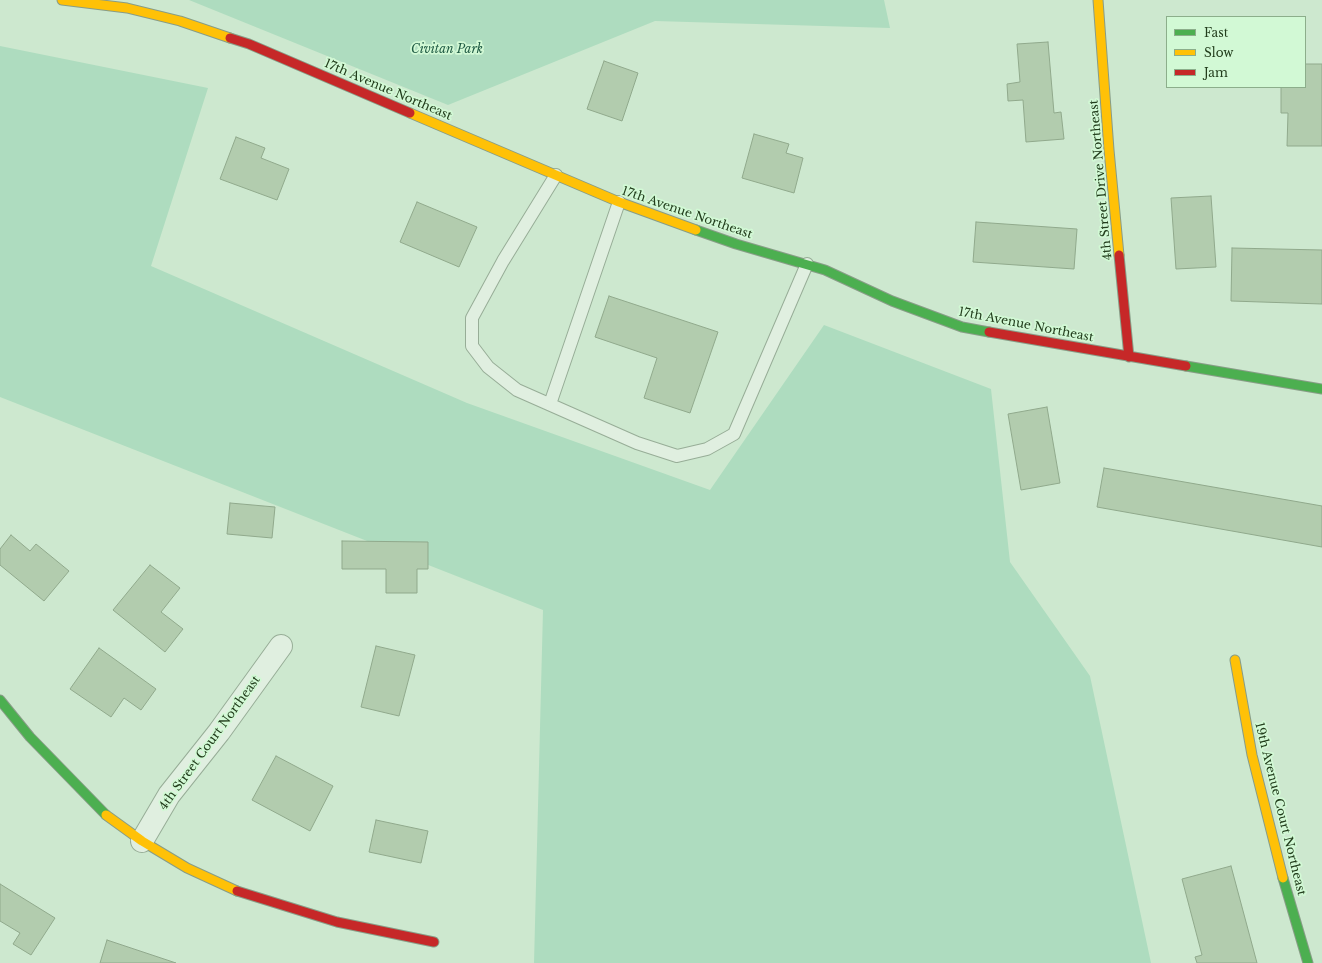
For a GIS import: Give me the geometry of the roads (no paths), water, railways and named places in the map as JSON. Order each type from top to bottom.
[{"type":"street","name":"17th Avenue Northeast","points":[[62,0],[127,8],[180,21],[249,44],[619,202],[736,244],[824,270],[892,301],[962,327],[1129,357],[1322,389]]},
{"type":"street","name":"4th Street Drive Northeast","points":[[1098,0],[1109,150],[1129,357]]},
{"type":"street","name":"4th Street Court Northeast","points":[[142,841],[169,795],[219,732],[281,646]]},
{"type":"street","name":"19th Avenue Court Northeast","points":[[1235,660],[1252,756],[1283,878],[1308,963]]},
{"type":"street","points":[[0,700],[30,737],[108,817],[142,841],[186,868],[243,894],[337,922],[434,942]]},
{"type":"lane","points":[[556,175],[503,261],[472,318],[472,346],[488,367],[517,390],[637,443],[677,456],[707,449],[734,434],[807,264]]},
{"type":"lane","points":[[550,404],[619,202]]},
{"type":"park label","name":"Civitan Park","points":[[447,50]]}]
